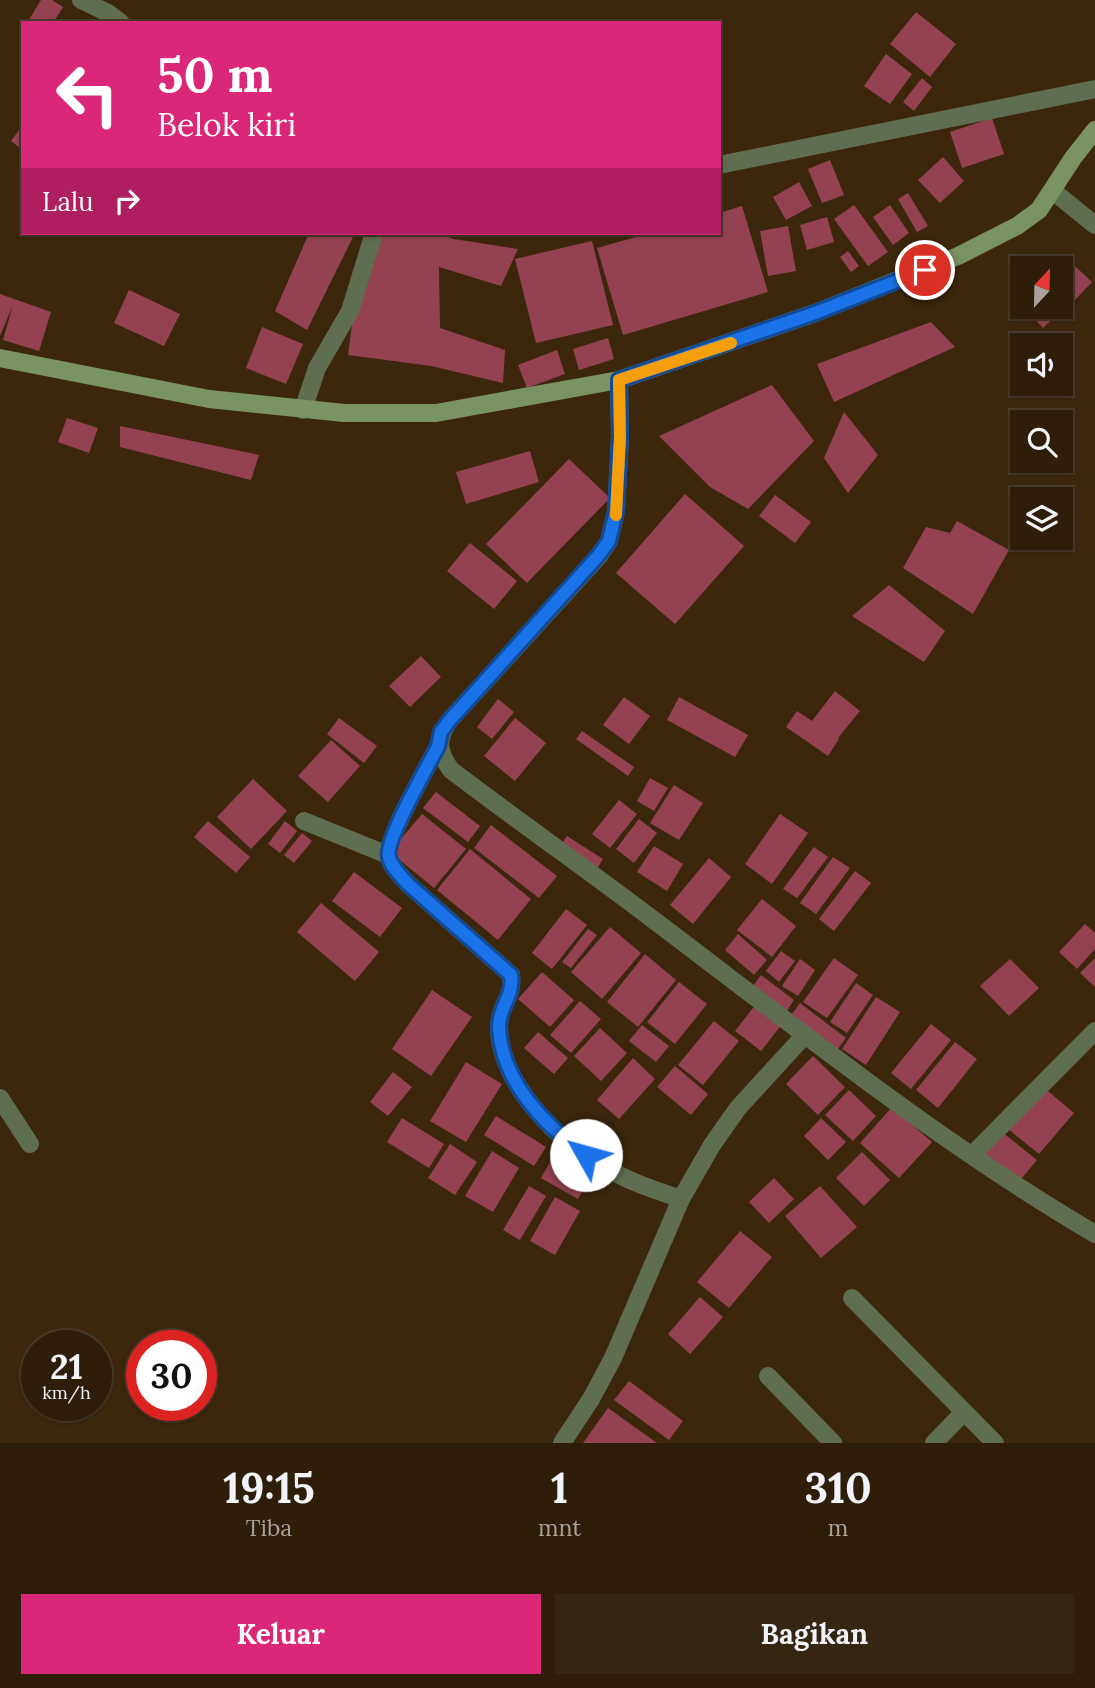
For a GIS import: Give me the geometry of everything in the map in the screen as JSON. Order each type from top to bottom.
[{"type":"street","points":[[81,0],[118,21]]},
{"type":"street","points":[[721,165],[1095,89]]},
{"type":"street","points":[[0,358],[209,399],[358,414],[436,413],[619,380],[815,313],[958,256],[1031,218],[1095,130]]},
{"type":"street","points":[[1053,191],[1095,225]]},
{"type":"street","points":[[303,410],[317,368],[350,311],[373,235]]},
{"type":"street","points":[[619,380],[620,437],[616,511],[609,541],[441,732],[438,746],[392,836],[388,855],[394,869],[408,884],[511,975],[513,987],[502,1010],[499,1027],[503,1052],[514,1078],[534,1110],[568,1142],[604,1168],[640,1185],[681,1199]]},
{"type":"street","points":[[438,746],[451,770],[654,920],[804,1036],[972,1155],[1095,1234]]},
{"type":"street","points":[[304,821],[388,855]]},
{"type":"street","points":[[972,1155],[1095,1031]]},
{"type":"street","points":[[562,1443],[592,1399],[613,1358],[681,1199],[712,1145],[738,1108],[804,1036]]},
{"type":"street","points":[[0,1098],[30,1144]]},
{"type":"street","points":[[852,1298],[995,1443]]},
{"type":"street","points":[[768,1376],[833,1443]]},
{"type":"street","points":[[934,1443],[964,1412]]},
{"type":"building","points":[[41,0],[52,0],[63,7],[54,21],[28,21]]},
{"type":"building","points":[[916,12],[956,44],[930,77],[890,44]]},
{"type":"building","points":[[886,54],[912,74],[890,104],[864,86]]},
{"type":"building","points":[[922,78],[932,87],[914,111],[903,102]]},
{"type":"building","points":[[992,118],[1004,154],[962,168],[950,132]]},
{"type":"building","points":[[21,128],[21,148],[11,141]]},
{"type":"building","points":[[943,157],[964,181],[940,203],[918,180]]},
{"type":"building","points":[[830,160],[844,195],[822,203],[808,169]]},
{"type":"building","points":[[799,182],[812,206],[786,220],[773,197]]},
{"type":"building","points":[[908,193],[928,226],[917,232],[898,199]]},
{"type":"building","points":[[854,205],[888,252],[868,266],[834,219]]},
{"type":"building","points":[[890,205],[909,233],[893,245],[873,217]]},
{"type":"building","points":[[742,206],[768,292],[623,335],[597,248],[643,235],[721,235],[721,212]]},
{"type":"building","points":[[827,217],[834,242],[807,250],[800,225]]},
{"type":"building","points":[[788,226],[796,271],[768,276],[760,231]]},
{"type":"building","points":[[308,235],[354,235],[307,330],[275,311]]},
{"type":"building","points":[[375,235],[443,235],[518,249],[501,286],[439,267],[440,328],[505,350],[503,383],[431,366],[348,355],[352,325],[364,289]]},
{"type":"building","points":[[592,241],[613,325],[536,343],[515,259]]},
{"type":"building","points":[[848,251],[859,266],[851,272],[840,257]]},
{"type":"building","points":[[1073,264],[1092,282],[1075,300],[1073,298]]},
{"type":"building","points":[[129,290],[180,314],[164,346],[114,323]]},
{"type":"building","points":[[0,294],[51,312],[39,351],[3,340],[13,305],[0,336]]},
{"type":"building","points":[[1035,319],[1052,319],[1043,328]]},
{"type":"building","points":[[931,322],[955,347],[834,402],[817,364]]},
{"type":"building","points":[[262,327],[303,344],[286,384],[246,368]]},
{"type":"building","points":[[608,338],[614,359],[579,370],[573,349]]},
{"type":"building","points":[[557,350],[565,374],[527,388],[518,365]]},
{"type":"building","points":[[772,385],[814,441],[748,509],[710,487],[659,436]]},
{"type":"building","points":[[844,412],[878,455],[848,493],[824,458]]},
{"type":"building","points":[[67,418],[98,428],[89,453],[58,442]]},
{"type":"building","points":[[120,426],[259,455],[251,480],[120,447]]},
{"type":"building","points":[[530,451],[539,482],[466,504],[456,472]]},
{"type":"building","points":[[569,459],[610,498],[527,583],[486,544]]},
{"type":"building","points":[[685,494],[744,546],[675,624],[616,573]]},
{"type":"building","points":[[775,495],[811,522],[795,543],[759,516]]},
{"type":"building","points":[[957,521],[1009,550],[973,614],[903,568],[926,527],[950,533]]},
{"type":"building","points":[[470,543],[517,581],[494,609],[447,571]]},
{"type":"building","points":[[889,585],[945,631],[924,662],[852,616]]},
{"type":"building","points":[[421,656],[441,677],[410,707],[389,686]]},
{"type":"building","points":[[835,691],[860,711],[838,738],[828,756],[786,727],[797,711],[812,721]]},
{"type":"building","points":[[624,697],[650,716],[629,744],[603,725]]},
{"type":"building","points":[[679,697],[748,735],[735,757],[667,720]]},
{"type":"building","points":[[498,699],[514,712],[492,739],[477,727]]},
{"type":"building","points":[[339,718],[377,746],[364,763],[327,734]]},
{"type":"building","points":[[515,718],[546,743],[515,781],[484,756]]},
{"type":"building","points":[[582,731],[634,767],[628,776],[576,739]]},
{"type":"building","points":[[331,740],[360,766],[328,802],[298,776]]},
{"type":"building","points":[[650,778],[668,788],[654,811],[637,801]]},
{"type":"building","points":[[253,779],[287,811],[251,849],[217,817]]},
{"type":"building","points":[[674,785],[703,803],[679,840],[650,823]]},
{"type":"building","points":[[436,792],[480,826],[468,842],[423,808]]},
{"type":"building","points":[[619,800],[637,814],[610,848],[592,834]]},
{"type":"building","points":[[422,814],[466,849],[434,888],[390,852]]},
{"type":"building","points":[[780,814],[808,833],[772,884],[745,864]]},
{"type":"building","points":[[639,819],[657,833],[634,863],[616,849]]},
{"type":"building","points":[[208,821],[250,857],[236,873],[194,837]]},
{"type":"building","points":[[285,821],[297,831],[280,853],[268,844]]},
{"type":"building","points":[[491,825],[557,876],[539,898],[474,848]]},
{"type":"building","points":[[302,833],[312,841],[294,863],[284,855]]},
{"type":"building","points":[[567,836],[603,859],[597,869],[561,845]]},
{"type":"building","points":[[654,846],[683,864],[667,891],[637,872]]},
{"type":"building","points":[[814,847],[828,857],[797,898],[783,889]]},
{"type":"building","points":[[470,849],[531,899],[498,940],[437,890]]},
{"type":"building","points":[[833,857],[850,868],[816,914],[800,903]]},
{"type":"building","points":[[709,858],[731,877],[693,924],[670,905]]},
{"type":"building","points":[[855,871],[871,883],[834,931],[819,919]]},
{"type":"building","points":[[354,872],[402,908],[380,937],[332,901]]},
{"type":"building","points":[[762,899],[796,926],[772,957],[737,930]]},
{"type":"building","points":[[321,903],[379,952],[355,981],[297,932]]},
{"type":"building","points":[[566,909],[587,925],[552,969],[532,953]]},
{"type":"building","points":[[1085,924],[1095,933],[1095,949],[1077,969],[1059,952]]},
{"type":"building","points":[[610,927],[641,953],[602,999],[571,972]]},
{"type":"building","points":[[588,929],[597,935],[571,968],[562,962]]},
{"type":"building","points":[[738,934],[767,960],[754,975],[725,950]]},
{"type":"building","points":[[781,951],[795,961],[779,982],[766,971]]},
{"type":"building","points":[[645,954],[676,980],[638,1027],[607,1002]]},
{"type":"building","points":[[834,958],[858,975],[827,1018],[803,1002]]},
{"type":"building","points":[[1095,958],[1095,987],[1080,973]]},
{"type":"building","points":[[800,959],[815,970],[798,996],[782,986]]},
{"type":"building","points":[[1010,959],[1039,988],[1009,1016],[980,986]]},
{"type":"building","points":[[542,972],[574,1000],[550,1027],[518,999]]},
{"type":"building","points":[[761,975],[794,1000],[785,1014],[751,989]]},
{"type":"building","points":[[679,982],[707,1004],[675,1044],[647,1022]]},
{"type":"building","points":[[856,983],[873,995],[847,1033],[830,1022]]},
{"type":"building","points":[[432,990],[472,1017],[431,1076],[392,1049]]},
{"type":"building","points":[[876,997],[900,1012],[866,1065],[842,1049]]},
{"type":"building","points":[[580,1001],[601,1019],[571,1053],[550,1035]]},
{"type":"building","points":[[800,1003],[846,1038],[835,1053],[789,1018]]},
{"type":"building","points":[[756,1004],[782,1024],[761,1051],[735,1031]]},
{"type":"building","points":[[714,1021],[739,1041],[703,1085],[678,1065]]},
{"type":"building","points":[[931,1024],[951,1040],[911,1089],[891,1073]]},
{"type":"building","points":[[642,1025],[669,1046],[656,1062],[629,1041]]},
{"type":"building","points":[[600,1028],[627,1053],[601,1081],[574,1056]]},
{"type":"building","points":[[538,1032],[568,1058],[554,1074],[524,1048]]},
{"type":"building","points":[[955,1042],[977,1059],[938,1108],[916,1090]]},
{"type":"building","points":[[813,1056],[845,1087],[818,1115],[786,1084]]},
{"type":"building","points":[[633,1058],[655,1079],[619,1119],[597,1100]]},
{"type":"building","points":[[466,1062],[502,1084],[466,1142],[430,1121]]},
{"type":"building","points":[[675,1066],[708,1094],[691,1115],[657,1087]]},
{"type":"building","points":[[393,1072],[412,1087],[388,1116],[370,1102]]},
{"type":"building","points":[[1043,1087],[1074,1113],[1039,1154],[1008,1129]]},
{"type":"building","points":[[849,1090],[876,1116],[853,1141],[825,1115]]},
{"type":"building","points":[[892,1107],[932,1142],[899,1178],[860,1143]]},
{"type":"building","points":[[496,1116],[546,1147],[534,1166],[484,1135]]},
{"type":"building","points":[[402,1118],[444,1144],[429,1168],[387,1142]]},
{"type":"building","points":[[821,1118],[846,1142],[828,1160],[804,1136]]},
{"type":"building","points":[[1002,1132],[1037,1160],[1017,1184],[983,1156]]},
{"type":"building","points":[[450,1144],[477,1162],[455,1195],[428,1178]]},
{"type":"building","points":[[492,1151],[519,1168],[493,1212],[465,1196]]},
{"type":"building","points":[[862,1152],[890,1180],[864,1206],[836,1178]]},
{"type":"building","points":[[554,1155],[591,1175],[578,1199],[541,1178]]},
{"type":"building","points":[[774,1178],[794,1199],[769,1223],[749,1202]]},
{"type":"building","points":[[529,1186],[546,1196],[520,1240],[503,1230]]},
{"type":"building","points":[[820,1186],[857,1227],[821,1258],[785,1216]]},
{"type":"building","points":[[555,1197],[580,1211],[555,1255],[530,1241]]},
{"type":"building","points":[[740,1231],[772,1257],[729,1308],[697,1282]]},
{"type":"building","points":[[700,1297],[723,1317],[690,1354],[668,1334]]},
{"type":"building","points":[[629,1381],[683,1421],[669,1440],[614,1400]]},
{"type":"building","points":[[608,1408],[657,1443],[583,1443]]},
{"type":"slow traffic","points":[[616,515],[620,437],[619,380],[731,343]]},
{"type":"route","points":[[586,1155],[534,1110],[514,1078],[503,1052],[499,1027],[502,1010],[513,987],[511,975],[394,869],[388,855],[392,836],[438,746],[441,732],[449,721],[609,541],[616,511],[620,437],[619,380],[815,313],[925,270]]}]
